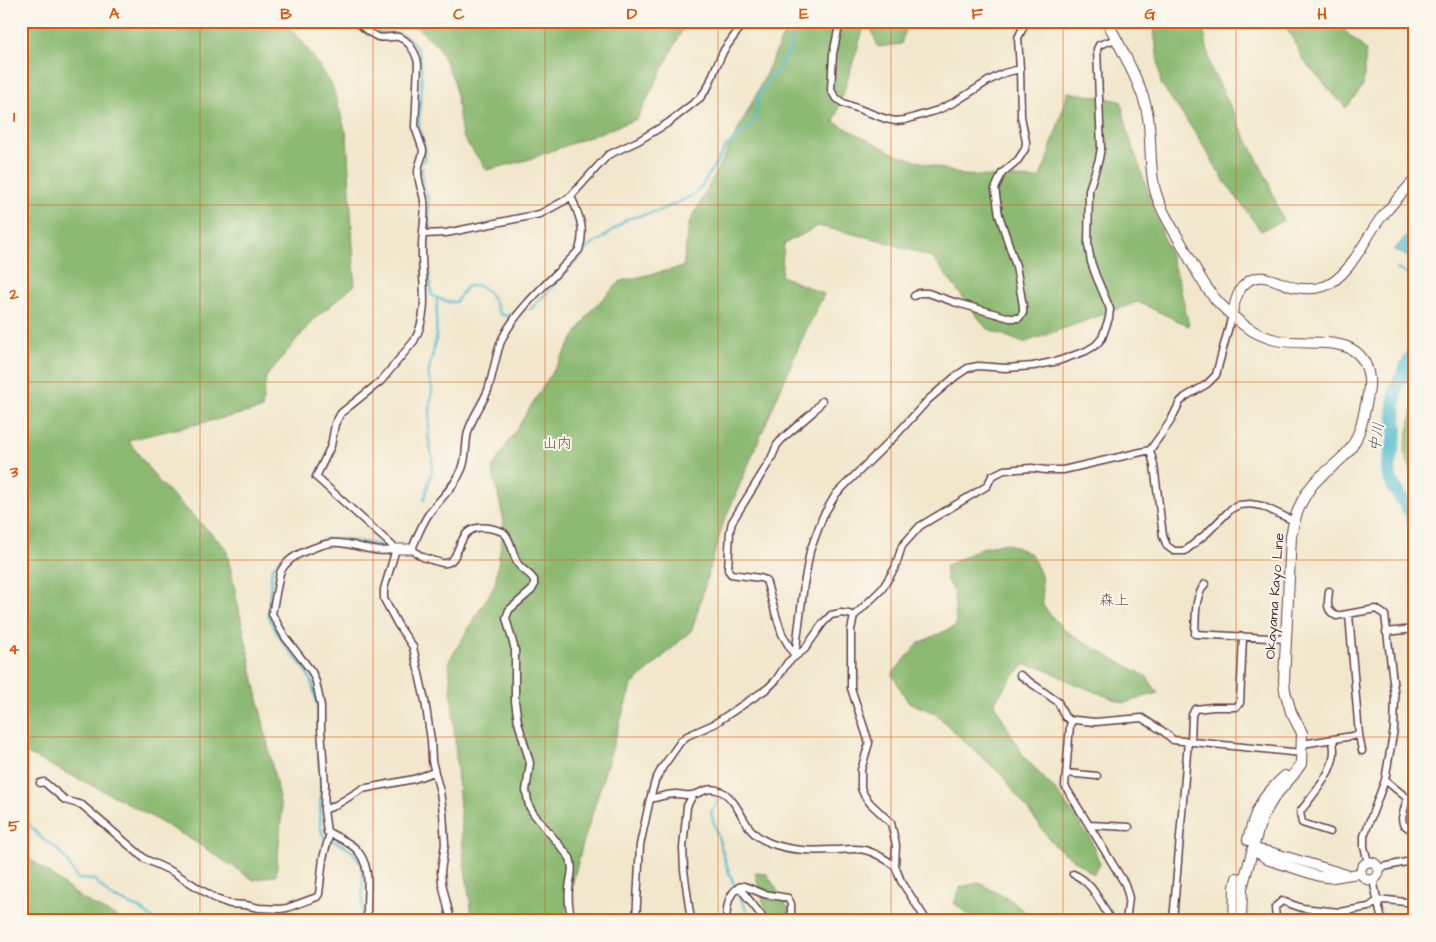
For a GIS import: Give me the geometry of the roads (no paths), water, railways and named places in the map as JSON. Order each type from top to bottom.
[{"type":"main road","name":"Okayama Kayo Line","points":[[1107,21],[1144,101],[1154,187],[1162,210],[1205,285],[1218,303],[1244,326],[1259,335],[1300,343],[1339,344],[1351,348],[1366,364],[1370,388],[1360,432],[1351,448],[1308,491],[1294,521],[1284,691],[1291,712],[1302,733],[1302,751]]},
{"type":"main road","points":[[1234,921],[1235,887],[1249,848],[1264,814],[1275,796],[1301,764],[1302,751]]},
{"type":"main road","points":[[1241,921],[1242,888],[1249,848]]},
{"type":"street","points":[[355,21],[371,33],[383,38],[400,38],[405,40],[417,57],[415,127],[423,150],[418,170],[428,234],[422,247],[424,304],[417,335],[381,381],[341,413],[337,419],[331,446],[316,477],[396,549]]},
{"type":"street","points":[[428,234],[540,214],[564,201],[571,196],[608,155],[638,141],[668,123],[700,98],[708,87],[724,50],[745,21]]},
{"type":"street","points":[[840,21],[833,54],[831,90],[835,97],[843,103],[886,119],[894,121],[905,120],[938,110],[1004,73],[1020,69]]},
{"type":"street","points":[[914,296],[919,293],[928,293],[1010,318],[1019,318],[1023,313],[1016,266],[999,215],[995,189],[1002,173],[1018,160],[1025,149],[1026,142],[1021,116],[1018,38],[1026,21]]},
{"type":"street","points":[[795,656],[810,551],[823,516],[836,494],[897,434],[928,400],[968,368],[978,366],[1006,368],[1033,366],[1058,361],[1086,351],[1096,345],[1102,338],[1110,309],[1091,262],[1088,245],[1089,190],[1101,148],[1097,49],[1100,45],[1116,39]]},
{"type":"street","points":[[1294,521],[1262,506],[1239,505],[1231,509],[1207,533],[1185,551],[1174,551],[1168,546],[1163,536],[1154,465],[1150,450],[1155,440],[1170,422],[1180,402],[1216,376],[1238,294],[1242,286],[1250,280],[1267,276],[1288,285],[1310,289],[1324,286],[1337,278],[1347,268],[1379,221],[1415,179]]},
{"type":"street","points":[[412,549],[428,514],[455,483],[463,468],[468,432],[473,417],[487,392],[501,341],[526,305],[579,250],[583,239],[582,227],[571,196]]},
{"type":"street","points":[[795,656],[782,634],[766,580],[731,574],[728,570],[730,531],[732,522],[771,459],[777,445],[813,412],[822,401]]},
{"type":"street","points":[[927,921],[901,881],[895,866],[896,845],[892,823],[870,802],[861,788],[862,770],[869,743],[851,688],[851,630],[854,616],[882,589],[894,568],[902,546],[920,526],[987,486],[992,476],[1010,469],[1063,470],[1150,450]]},
{"type":"street","points":[[40,782],[44,782],[65,800],[82,805],[145,859],[173,872],[206,894],[230,904],[280,909],[316,898],[319,894],[323,858],[328,837],[325,827],[324,810],[325,776],[321,706],[312,672],[285,637],[272,614],[282,567],[297,554],[330,543],[341,543],[387,552],[396,549],[412,549],[420,556],[444,563],[454,558],[468,531],[486,528],[501,531],[505,534],[517,562],[534,580],[532,590],[509,610],[506,618],[515,650],[515,701],[518,722],[530,763],[526,792],[529,806],[570,858],[573,867],[569,904],[573,921]]},
{"type":"street","points":[[396,549],[384,588],[384,599],[413,647],[425,701],[432,761],[440,792],[445,827],[445,844],[441,871],[451,921]]},
{"type":"street","points":[[1206,584],[1200,591],[1197,601],[1195,634],[1286,639]]},
{"type":"street","points":[[1329,591],[1328,606],[1330,612],[1336,616],[1376,609],[1385,615],[1395,698],[1394,729],[1385,780],[1364,836],[1364,847],[1368,862]]},
{"type":"street","points":[[636,921],[640,845],[650,799],[655,781],[681,741],[687,736],[714,724],[768,688],[788,662],[805,649],[823,623],[831,616],[841,613],[854,616]]},
{"type":"street","points":[[1349,614],[1359,736],[1362,751]]},
{"type":"street","points":[[1386,632],[1414,631]]},
{"type":"street","points":[[1173,921],[1192,715],[1195,709],[1236,707],[1240,703],[1243,637]]},
{"type":"street","points":[[1020,675],[1058,702],[1065,717],[1072,721],[1094,722],[1142,718],[1173,740],[1302,751],[1333,739],[1359,736]]},
{"type":"street","points":[[1072,721],[1070,725],[1065,786],[1128,890],[1129,898],[1126,921]]},
{"type":"street","points":[[1330,832],[1302,823],[1300,812],[1325,778],[1331,765],[1334,753],[1333,739]]},
{"type":"street","points":[[324,810],[362,789],[414,779],[434,772]]},
{"type":"street","points":[[1066,773],[1097,776]]},
{"type":"street","points":[[1385,780],[1407,798]]},
{"type":"street","points":[[691,921],[683,848],[687,806],[693,796],[702,791],[718,790],[726,794],[751,830],[772,844],[812,852],[868,850],[895,866]]},
{"type":"street","points":[[650,799],[675,794],[693,796]]},
{"type":"street","points":[[1407,798],[1415,796]]},
{"type":"street","points":[[1407,798],[1402,818],[1403,824],[1410,829],[1415,828]]},
{"type":"street","points":[[1089,825],[1128,827]]},
{"type":"street","points":[[328,837],[350,845],[356,849],[362,858],[368,876],[368,921]]},
{"type":"street","points":[[1249,848],[1268,860],[1318,876],[1330,878],[1361,873]]},
{"type":"street","points":[[1379,868],[1415,860]]},
{"type":"street","points":[[1368,862],[1375,862],[1379,868],[1379,874],[1373,880],[1364,878],[1361,873],[1363,865],[1368,862]]},
{"type":"street","points":[[1073,874],[1080,877],[1094,890],[1108,915],[1105,921]]},
{"type":"street","points":[[1373,880],[1382,921]]},
{"type":"street","points":[[726,921],[727,906],[731,895],[739,887],[744,886],[764,894],[788,898],[791,904],[791,921]]},
{"type":"street","points":[[739,887],[761,915],[763,921]]},
{"type":"street","points":[[1276,921],[1275,908],[1282,901],[1302,908],[1339,912],[1369,907],[1377,901],[1388,900],[1415,903]]},
{"type":"water","points":[[1415,226],[1415,260],[1394,250]]},
{"type":"waterway","points":[[349,21],[360,29]]},
{"type":"waterway","points":[[530,309],[580,258],[587,248],[627,219],[658,211],[675,204],[693,195],[702,186],[727,145],[749,128],[754,120],[759,94],[787,55],[795,21]]},
{"type":"waterway","points":[[375,33],[402,35],[412,41],[418,50],[422,75],[419,125],[425,148],[423,162]]},
{"type":"waterway","points":[[421,167],[428,199],[429,230],[427,260],[432,295],[437,298],[436,340],[428,374],[432,389],[428,435],[432,470],[424,500]]},
{"type":"waterway","points":[[1397,269],[1415,277]]},
{"type":"waterway","points":[[437,298],[456,302],[466,287],[479,286],[492,297],[500,314],[506,316],[515,311]]},
{"type":"waterway","points":[[1415,315],[1408,327],[1415,344]]},
{"type":"waterway","name":"中川","points":[[1415,350],[1396,388],[1394,407],[1396,432],[1388,468],[1394,488],[1411,512],[1415,527]]},
{"type":"waterway","points":[[363,921],[363,881],[359,860],[341,844],[325,838],[320,825],[321,781],[318,755],[318,707],[312,683],[305,669],[285,645],[268,614],[272,568],[278,561],[295,549],[327,539],[343,539],[385,546]]},
{"type":"waterway","points":[[720,796],[711,813],[735,887]]},
{"type":"waterway","points":[[21,819],[24,819],[41,838],[56,848],[78,879],[95,880],[110,896],[139,908],[156,921]]},
{"type":"waterway","points":[[738,892],[751,921]]},
{"type":"district","name":"山内","points":[[557,443]]},
{"type":"district","name":"森上","points":[[1114,600]]}]
